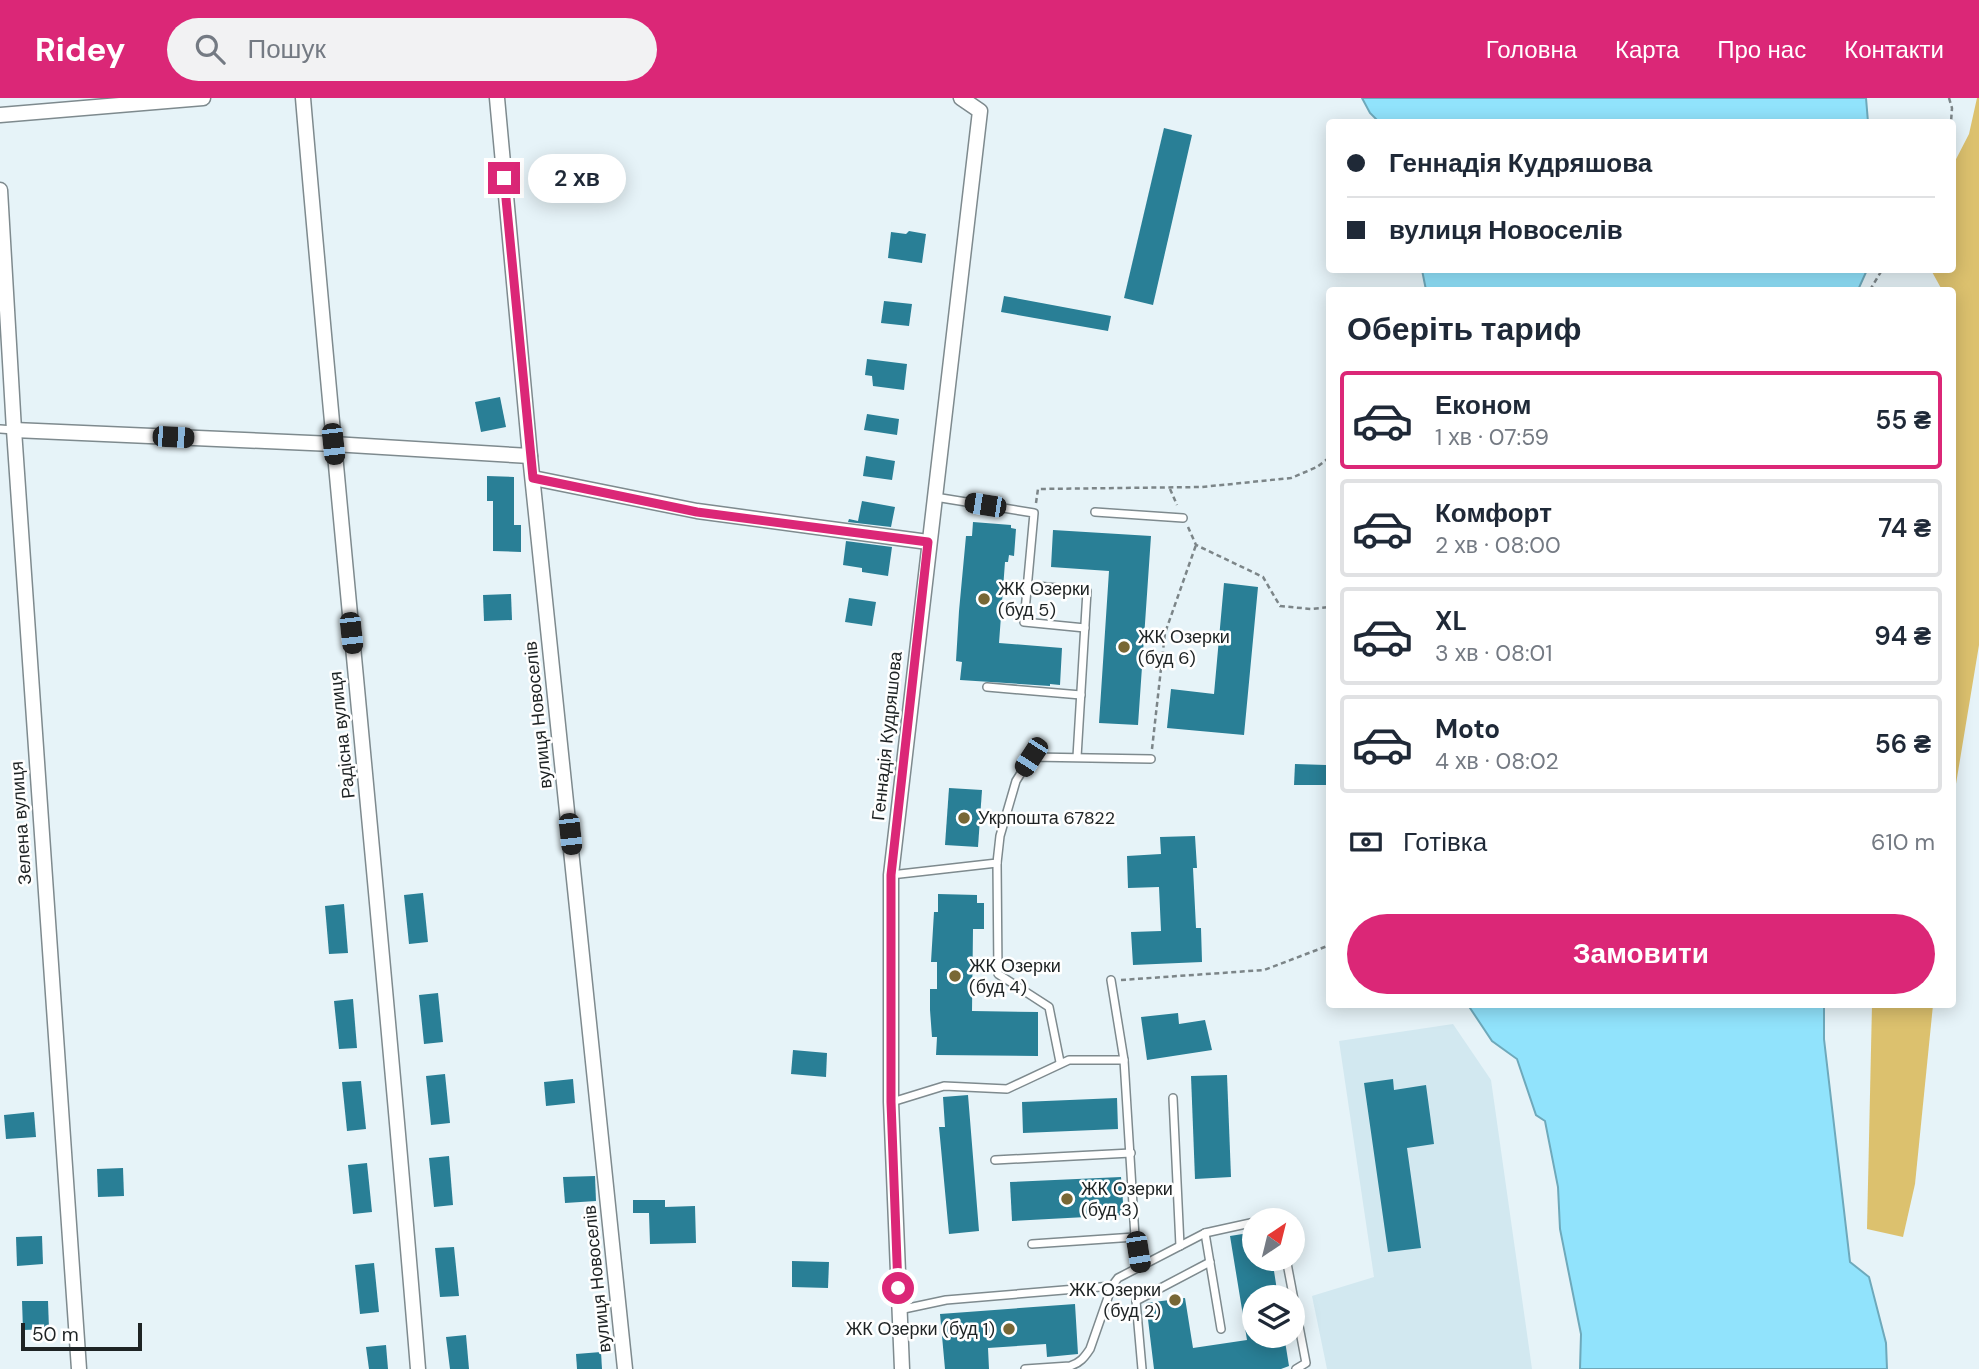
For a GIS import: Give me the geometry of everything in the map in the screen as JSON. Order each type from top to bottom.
[{"type":"street","points":[[0,115],[105,103],[203,98]]},
{"type":"street","name":"Радісна вулиця","points":[[303,98],[333,444],[394,1066],[418,1369]]},
{"type":"street","name":"вулиця Новоселів","points":[[497,98],[530,456],[625,1369]]},
{"type":"street","points":[[961,98],[981,105]]},
{"type":"street","name":"Геннадія Кудряшова","points":[[902,1369],[891,1102],[891,875],[981,105]]},
{"type":"street","name":"Зелена вулиця","points":[[0,190],[7,429],[79,1369]]},
{"type":"street","points":[[7,429],[530,456]]},
{"type":"street","points":[[533,478],[697,512],[928,542]]},
{"type":"lane","points":[[935,497],[1034,513],[1024,622],[1085,628]]},
{"type":"lane","points":[[1095,512],[1183,518]]},
{"type":"lane","points":[[1027,585],[1087,591],[1077,757]]},
{"type":"lane","points":[[987,687],[1081,695]]},
{"type":"lane","points":[[1060,1062],[1049,1007],[998,974],[997,863],[1000,836],[1016,780],[1031,757],[1151,759]]},
{"type":"lane","points":[[891,875],[997,863]]},
{"type":"lane","points":[[1111,980],[1124,1060],[1135,1237],[1140,1267]]},
{"type":"lane","points":[[891,1102],[944,1086],[1007,1089],[1069,1060],[1124,1060]]},
{"type":"lane","points":[[1173,1098],[1180,1246]]},
{"type":"lane","points":[[995,1160],[1131,1153]]},
{"type":"lane","points":[[1026,1369],[1070,1366],[1084,1358],[1090,1349],[1112,1286],[1118,1278],[1205,1233],[1242,1225]]},
{"type":"lane","points":[[1205,1233],[1221,1329]]},
{"type":"lane","points":[[1032,1244],[1135,1237]]},
{"type":"lane","points":[[1142,1369],[1136,1301],[1210,1262]]},
{"type":"lane","points":[[1288,1271],[1306,1363],[1296,1369]]},
{"type":"lane","points":[[898,1311],[946,1300],[1112,1286]]},
{"type":"path","points":[[1949,98],[1951,119]]},
{"type":"path","points":[[1034,513],[1038,489],[1202,487],[1291,478],[1326,460]]},
{"type":"path","points":[[1169,488],[1196,545],[1263,576],[1280,606],[1326,607]]},
{"type":"path","points":[[1151,759],[1165,633],[1196,545]]},
{"type":"path","points":[[1111,980],[1264,970],[1326,947]]},
{"type":"shaded area","points":[[1979,98],[1979,645],[1956,784],[1956,287],[1940,287],[1933,273],[1956,273],[1956,159],[1969,134]]},
{"type":"shaded area","points":[[1872,1008],[1933,1008],[1915,1184],[1903,1237],[1867,1229]]},
{"type":"shaded area","points":[[1453,1024],[1491,1080],[1532,1369],[1327,1369],[1312,1296],[1374,1277],[1339,1041]]},
{"type":"water","points":[[1362,98],[1866,98],[1868,119],[1376,119]]},
{"type":"water","points":[[1423,273],[1866,273],[1859,287],[1425,287]]},
{"type":"water","points":[[1470,1008],[1824,1008],[1824,1039],[1850,1262],[1869,1277],[1886,1343],[1887,1369],[1580,1369],[1581,1334],[1560,1229],[1558,1187],[1545,1121],[1536,1115],[1517,1059],[1492,1041]]},
{"type":"building","points":[[1164,128],[1192,135],[1153,305],[1124,298]]},
{"type":"building","points":[[909,231],[926,234],[922,263],[888,258],[891,232],[906,234]]},
{"type":"building","points":[[1004,296],[1111,316],[1108,331],[1001,312]]},
{"type":"building","points":[[884,301],[912,304],[909,326],[881,323]]},
{"type":"building","points":[[867,359],[907,364],[904,390],[873,386],[872,376],[865,375]]},
{"type":"building","points":[[500,397],[506,427],[481,432],[475,402]]},
{"type":"building","points":[[867,414],[899,419],[897,435],[864,430]]},
{"type":"building","points":[[866,456],[895,461],[892,480],[863,476]]},
{"type":"building","points":[[487,476],[514,477],[514,525],[521,525],[521,552],[493,551],[493,501],[487,501]]},
{"type":"building","points":[[862,501],[895,507],[891,527],[848,522],[849,519],[858,521]]},
{"type":"building","name":"ЖК Озерки (буд 5)","points":[[973,522],[1011,525],[1011,528],[1016,529],[1014,556],[1009,555],[1008,562],[1005,562],[999,643],[1062,648],[1060,685],[960,680],[962,662],[956,661],[959,611],[966,536],[972,536]]},
{"type":"building","name":"ЖК Озерки (буд 6)","points":[[1053,530],[1151,536],[1138,725],[1099,723],[1109,571],[1051,567]]},
{"type":"building","points":[[846,541],[892,547],[888,576],[862,572],[862,568],[843,565]]},
{"type":"building","points":[[1224,583],[1258,587],[1244,735],[1167,728],[1171,689],[1214,694]]},
{"type":"building","points":[[511,594],[512,620],[484,621],[483,595]]},
{"type":"building","points":[[849,598],[876,602],[872,626],[845,622]]},
{"type":"building","points":[[1295,764],[1326,765],[1326,785],[1294,785]]},
{"type":"building","name":"Укрпошта 67822","points":[[949,788],[982,790],[978,847],[945,845]]},
{"type":"building","points":[[1195,836],[1197,868],[1193,868],[1196,928],[1201,928],[1202,962],[1133,965],[1131,932],[1161,931],[1159,887],[1128,888],[1127,856],[1161,854],[1160,837]]},
{"type":"building","points":[[423,893],[428,942],[409,944],[404,895]]},
{"type":"building","name":"ЖК Озерки (буд 4)","points":[[938,894],[977,895],[977,903],[984,903],[984,929],[973,929],[972,1011],[1038,1012],[1038,1056],[936,1055],[937,1037],[932,1037],[930,989],[937,989],[937,962],[931,962],[934,912],[938,912]]},
{"type":"building","points":[[344,904],[348,953],[329,954],[325,906]]},
{"type":"building","points":[[438,993],[443,1042],[424,1044],[419,995]]},
{"type":"building","points":[[353,999],[357,1048],[339,1049],[334,1001]]},
{"type":"building","points":[[1178,1013],[1179,1024],[1205,1020],[1212,1050],[1147,1060],[1141,1017]]},
{"type":"building","points":[[793,1050],[827,1053],[826,1077],[791,1074]]},
{"type":"building","points":[[445,1074],[450,1123],[431,1125],[426,1076]]},
{"type":"building","points":[[1227,1075],[1231,1177],[1195,1179],[1191,1076]]},
{"type":"building","points":[[573,1079],[575,1103],[546,1106],[544,1082]]},
{"type":"building","points":[[1393,1079],[1394,1090],[1426,1085],[1434,1144],[1407,1148],[1421,1248],[1388,1252],[1364,1083]]},
{"type":"building","points":[[361,1081],[366,1129],[347,1131],[342,1082]]},
{"type":"building","points":[[968,1095],[979,1231],[949,1234],[939,1127],[945,1127],[943,1097]]},
{"type":"building","points":[[1117,1098],[1118,1129],[1023,1133],[1022,1102]]},
{"type":"building","points":[[34,1112],[36,1137],[6,1139],[4,1115]]},
{"type":"building","points":[[449,1156],[453,1205],[434,1207],[429,1158]]},
{"type":"building","points":[[367,1163],[372,1212],[353,1214],[348,1165]]},
{"type":"building","points":[[123,1168],[124,1196],[98,1197],[97,1169]]},
{"type":"building","points":[[595,1176],[596,1201],[565,1203],[563,1177]]},
{"type":"building","name":"ЖК Озерки (буд 3)","points":[[1121,1177],[1124,1215],[1012,1221],[1010,1182]]},
{"type":"building","points":[[633,1200],[665,1200],[665,1207],[695,1206],[696,1243],[650,1244],[649,1213],[633,1213]]},
{"type":"building","name":"ЖК Озерки (буд 2)","points":[[1242,1234],[1242,1271],[1274,1271],[1276,1285],[1242,1285],[1242,1309],[1230,1236]]},
{"type":"building","points":[[42,1236],[43,1264],[17,1266],[16,1237]]},
{"type":"building","points":[[454,1247],[459,1296],[440,1297],[435,1248]]},
{"type":"building","points":[[792,1261],[829,1262],[828,1288],[792,1287]]},
{"type":"building","points":[[374,1263],[379,1312],[360,1314],[355,1265]]},
{"type":"building","name":"ЖК Озерки (буд 2)","points":[[1185,1298],[1193,1348],[1242,1341],[1242,1348],[1286,1348],[1289,1366],[1281,1369],[1154,1369],[1146,1303]]},
{"type":"building","points":[[22,1301],[48,1301],[49,1329],[23,1330]]},
{"type":"building","name":"ЖК Озерки (буд 1)","points":[[1075,1304],[1078,1354],[1047,1357],[1046,1344],[988,1348],[989,1369],[945,1369],[940,1314]]},
{"type":"building","points":[[466,1335],[469,1369],[450,1369],[446,1337]]},
{"type":"building","points":[[386,1345],[388,1369],[369,1369],[366,1347]]},
{"type":"building","points":[[601,1352],[602,1369],[577,1369],[576,1354]]},
{"type":"place","name":"ЖК Озерки (буд 5)","points":[[984,599]]},
{"type":"place","name":"ЖК Озерки (буд 6)","points":[[1124,647]]},
{"type":"place","name":"Укрпошта 67822","points":[[964,818]]},
{"type":"place","name":"ЖК Озерки (буд 4)","points":[[955,976]]},
{"type":"place","name":"ЖК Озерки (буд 3)","points":[[1067,1199]]},
{"type":"place","name":"ЖК Озерки (буд 2)","points":[[1175,1300]]},
{"type":"place","name":"ЖК Озерки (буд 1)","points":[[1009,1329]]},
{"type":"route","points":[[504,178],[533,478],[697,512],[928,542],[891,875],[891,1102],[898,1288]]}]
